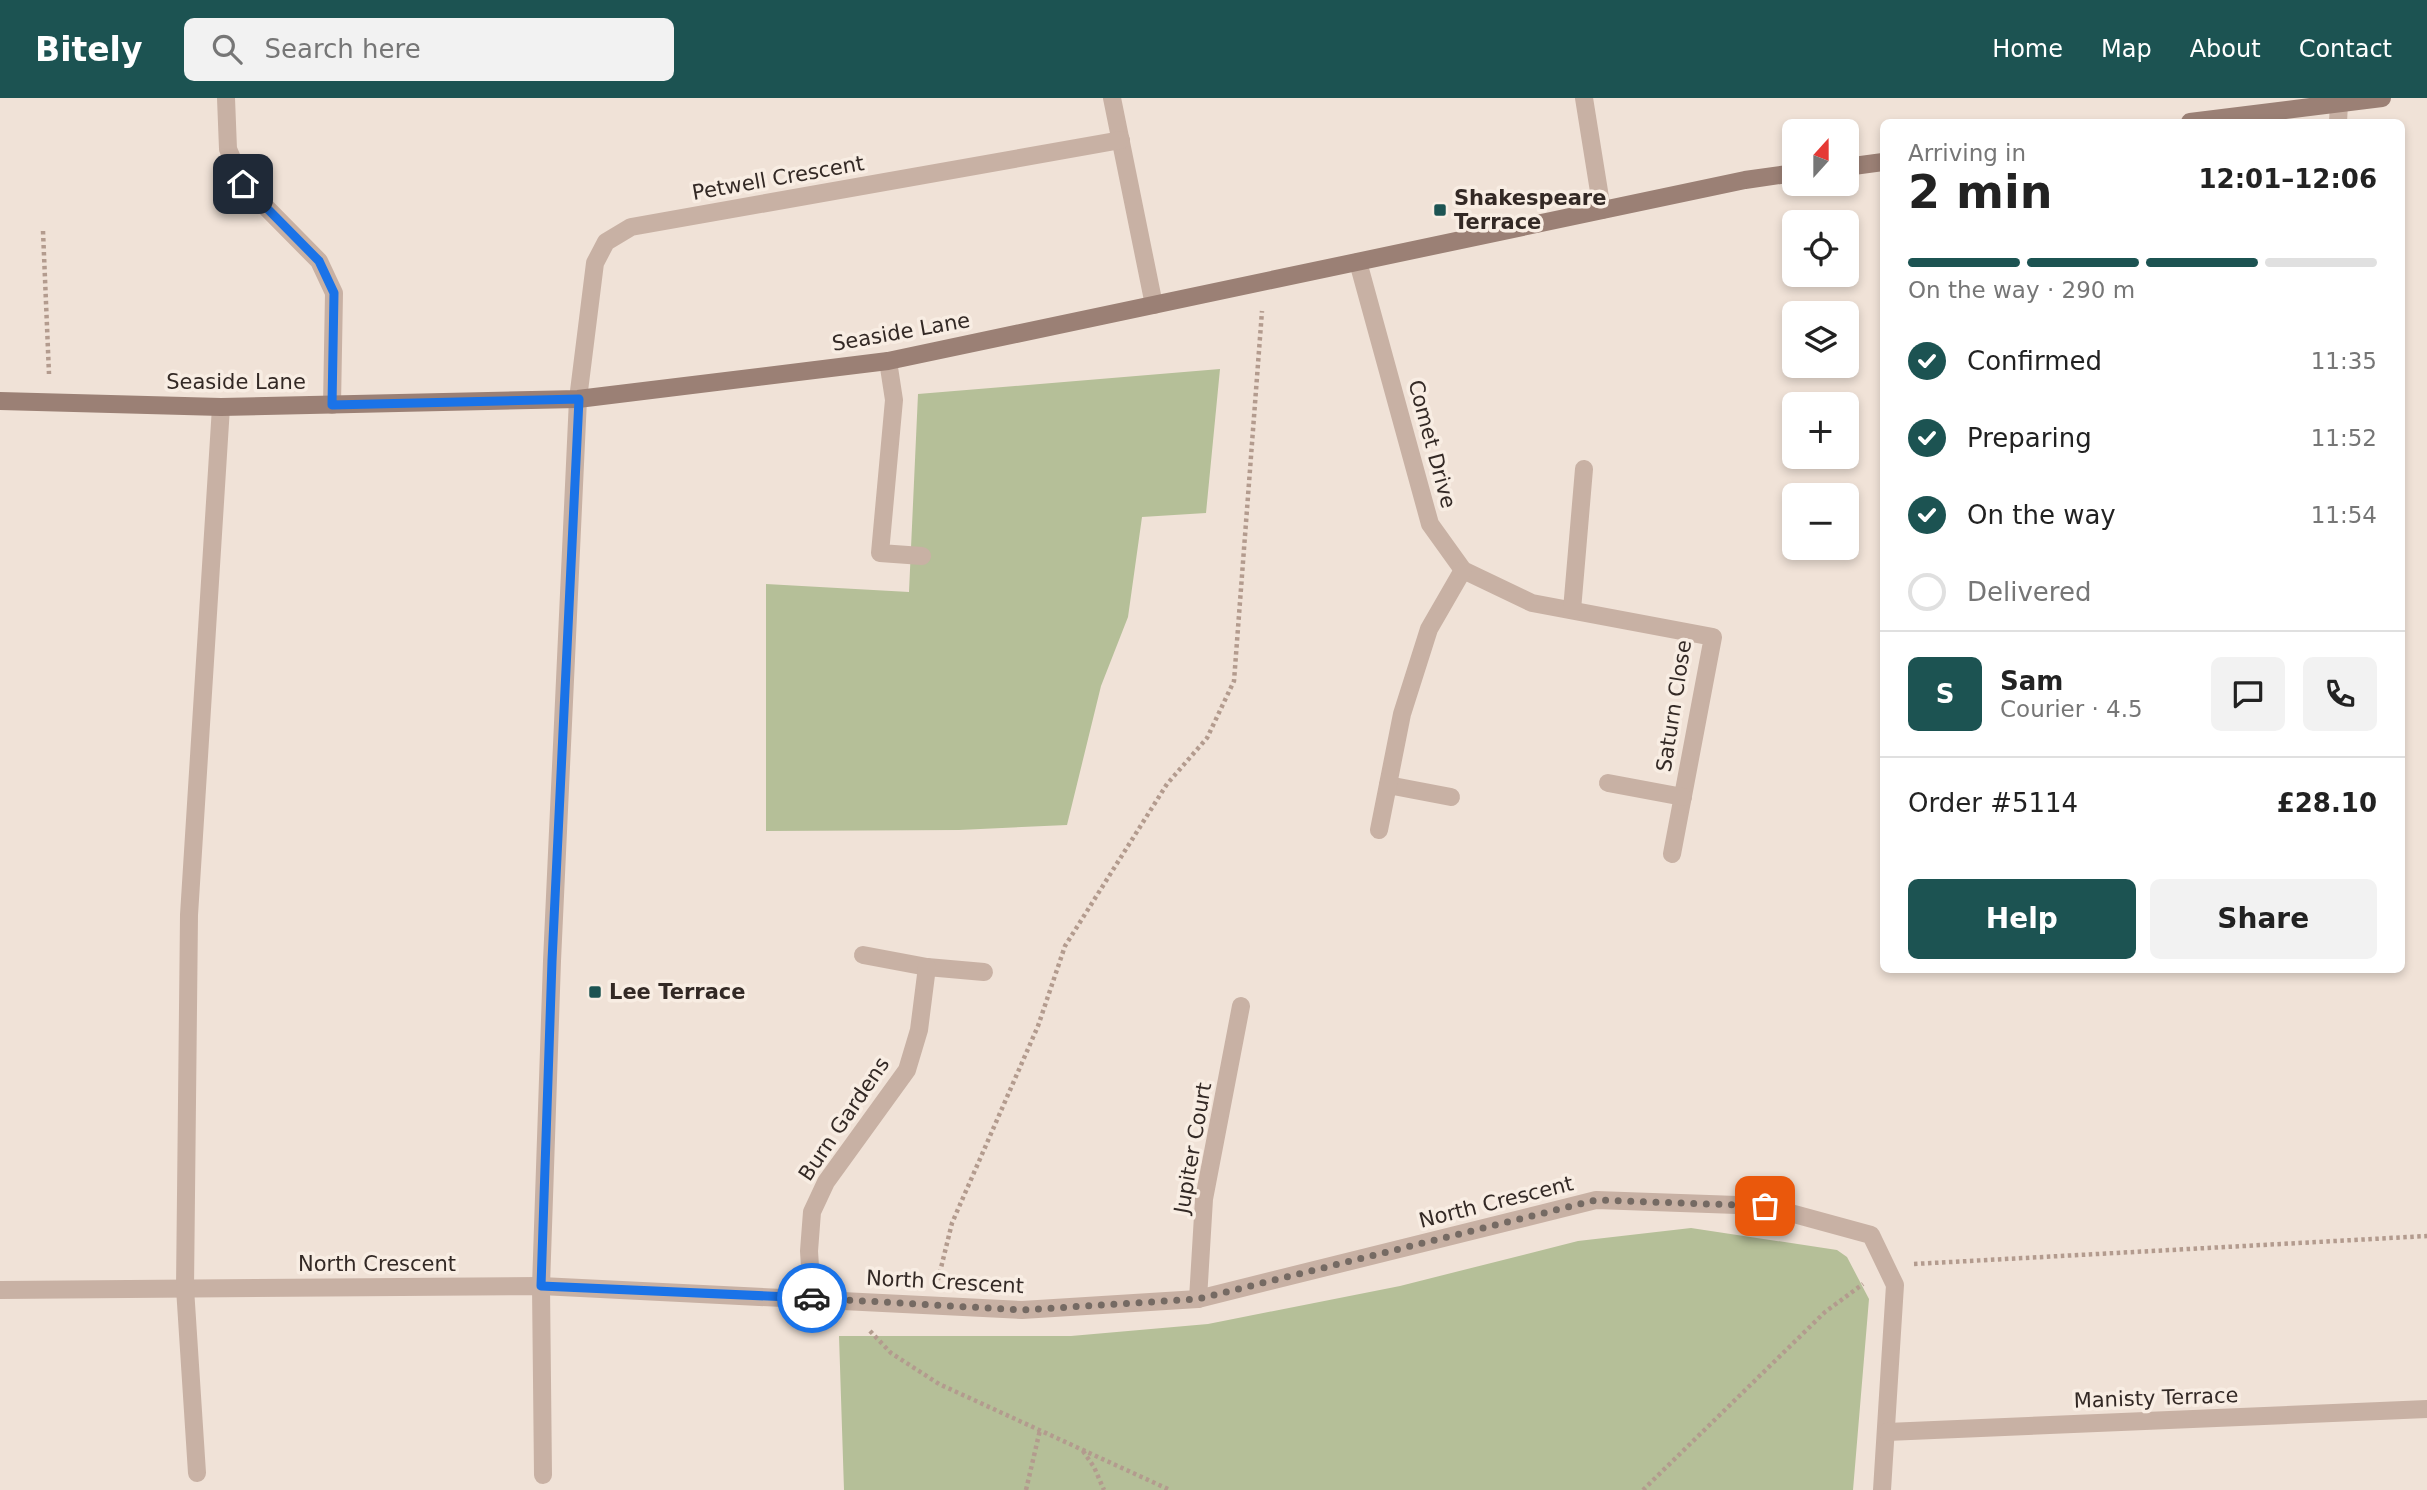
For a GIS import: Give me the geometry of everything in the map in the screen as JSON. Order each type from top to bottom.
[{"type":"main road","points":[[2215,119],[2382,98]]},
{"type":"main road","points":[[1859,165],[1880,162]]},
{"type":"main road","name":"Seaside Lane","points":[[0,401],[221,407],[579,399],[888,361],[1745,180],[1782,175]]},
{"type":"street","points":[[226,98],[228,149],[243,184],[319,261],[334,293],[332,405]]},
{"type":"street","points":[[1112,98],[1154,305]]},
{"type":"street","points":[[1584,98],[1602,210]]},
{"type":"street","points":[[2338,119],[2339,104]]},
{"type":"street","name":"Petwell Crescent","points":[[543,1475],[541,1286],[553,947],[579,399],[595,263],[606,242],[631,227],[1121,140]]},
{"type":"street","name":"Comet Drive","points":[[1358,262],[1430,524],[1463,570]]},
{"type":"street","points":[[888,361],[894,400],[880,553],[922,556]]},
{"type":"street","points":[[197,1473],[185,1289],[189,915],[221,407]]},
{"type":"street","points":[[1572,610],[1584,469]]},
{"type":"street","points":[[1379,830],[1402,714],[1429,629],[1463,570]]},
{"type":"street","name":"Saturn Close","points":[[1463,570],[1531,603],[1713,636],[1672,854]]},
{"type":"street","name":"Saturn Close","points":[[1608,783],[1683,797]]},
{"type":"street","points":[[1388,785],[1451,797]]},
{"type":"street","points":[[863,955],[928,967],[984,972]]},
{"type":"street","name":"Burn Gardens","points":[[812,1298],[809,1251],[812,1212],[826,1182],[907,1070],[919,1030],[928,967]]},
{"type":"street","name":"Jupiter Court","points":[[1198,1299],[1204,1199],[1241,1006]]},
{"type":"street","name":"North Crescent","points":[[0,1290],[541,1286],[1022,1310],[1198,1299],[1596,1200],[1765,1206],[1871,1235],[1886,1266]]},
{"type":"street","points":[[1882,1490],[1895,1285],[1886,1266]]},
{"type":"street","name":"Manisty Terrace","points":[[1887,1432],[2427,1409]]},
{"type":"path","points":[[43,231],[50,402]]},
{"type":"path","points":[[932,1305],[952,1223],[1038,1026],[1065,946],[1167,785],[1207,738],[1234,681],[1251,484],[1264,282]]},
{"type":"path","points":[[1643,1490],[1825,1312],[1886,1266],[2427,1236]]},
{"type":"path","points":[[839,1300],[891,1353],[939,1384],[1170,1490]]},
{"type":"path","points":[[1026,1490],[1040,1430]]},
{"type":"path","points":[[1081,1449],[1094,1466],[1104,1490]]},
{"type":"green space","points":[[1220,369],[1206,513],[1142,517],[1128,617],[1101,686],[1067,825],[959,830],[766,831],[766,584],[909,592],[918,394]]},
{"type":"green space","points":[[1691,1228],[1837,1250],[1847,1257],[1869,1299],[1853,1490],[844,1490],[839,1336],[1071,1336],[1208,1324],[1400,1286],[1578,1241]]},
{"type":"way so far","points":[[812,1298],[1022,1310],[1198,1299],[1596,1200],[1765,1206]]},
{"type":"place","name":"Shakespeare Terrace","points":[[1440,210]]},
{"type":"place","name":"Lee Terrace","points":[[595,992]]},
{"type":"route","points":[[243,184],[319,261],[334,293],[332,405],[579,399],[552,961],[541,1286],[812,1298]]}]
